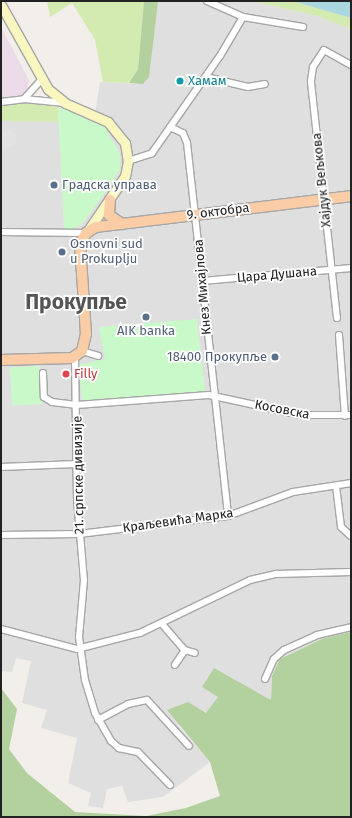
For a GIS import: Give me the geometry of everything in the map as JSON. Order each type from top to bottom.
[{"type":"main road","points":[[1,6],[41,80],[65,103],[113,126],[124,138],[128,161],[125,176],[86,233]]},
{"type":"main road","name":"9. октобра","points":[[86,233],[96,227],[351,196]]},
{"type":"main road","points":[[110,200],[109,215],[122,224]]},
{"type":"main road","name":"21. српске дивизије","points":[[79,354],[86,334],[80,247],[86,233]]},
{"type":"main road","points":[[1,360],[79,354]]},
{"type":"street","points":[[207,1],[243,16],[303,27]]},
{"type":"street","points":[[128,161],[148,156],[206,77],[243,16]]},
{"type":"street","name":"Хајдук Вељкова","points":[[336,318],[325,199],[311,81],[314,64],[322,52],[327,49],[351,65]]},
{"type":"street","points":[[206,77],[248,87],[265,84]]},
{"type":"street","points":[[24,99],[41,80]]},
{"type":"street","points":[[1,102],[24,99],[65,103]]},
{"type":"street","name":"Кнез Михајлова","points":[[170,127],[186,138],[196,215],[228,516]]},
{"type":"street","points":[[1,232],[86,233]]},
{"type":"street","name":"Цара Душана","points":[[202,281],[351,268]]},
{"type":"street","points":[[339,335],[348,416]]},
{"type":"street","points":[[79,354],[98,356]]},
{"type":"street","name":"21. српске дивизије","points":[[79,354],[77,464],[79,534],[84,580],[81,648],[88,695],[98,720],[117,746],[138,752],[170,785]]},
{"type":"street","name":"Косовска","points":[[43,373],[45,399],[77,405],[215,395],[291,414],[348,416]]},
{"type":"street","points":[[1,467],[77,464]]},
{"type":"street","name":"Краљевића Марка","points":[[1,535],[79,534],[228,516],[293,492],[351,483]]},
{"type":"street","points":[[336,486],[341,527],[351,536]]},
{"type":"street","points":[[1,629],[62,646],[81,648],[123,639],[162,624],[250,580],[278,574],[351,572]]},
{"type":"street","points":[[162,624],[185,650],[196,653]]},
{"type":"street","points":[[265,679],[274,659],[284,650],[317,635],[351,628]]},
{"type":"street","points":[[175,665],[185,650]]},
{"type":"street","points":[[98,720],[128,704],[147,700],[188,746]]},
{"type":"shaded area","points":[[155,1],[252,1],[317,16],[351,29],[351,632],[324,638],[280,659],[272,676],[271,700],[214,668],[218,697],[206,714],[178,725],[210,762],[163,797],[128,802],[122,786],[107,789],[103,808],[88,806],[91,793],[68,783],[77,738],[41,728],[47,710],[22,703],[31,661],[16,658],[12,672],[1,671],[1,121],[94,120],[100,82],[143,84],[157,2]]},
{"type":"shaded area","points":[[1,27],[29,80],[26,95],[17,98],[1,99]]},
{"type":"shaded area","points":[[8,130],[14,133],[17,139],[14,145],[8,148],[2,145],[-1,139],[2,133]]},
{"type":"green space","points":[[47,1],[144,1],[138,69],[129,83],[103,82],[95,40],[72,3],[50,17]]},
{"type":"green space","points":[[144,1],[158,2],[149,77],[143,84],[129,83],[138,69]]},
{"type":"green space","points":[[252,1],[294,1],[351,18],[351,29],[317,16]]},
{"type":"green space","points":[[24,103],[58,107],[59,122],[1,121],[1,104]]},
{"type":"green space","points":[[58,107],[104,126],[120,154],[120,169],[107,190],[82,224],[73,229],[64,229]]},
{"type":"green space","points":[[197,319],[205,392],[83,403],[78,365],[105,359],[99,327]]},
{"type":"green space","points":[[40,366],[42,404],[12,406],[10,368]]},
{"type":"green space","points":[[351,632],[351,817],[1,817],[1,688],[17,709],[9,749],[27,773],[75,812],[146,816],[186,808],[220,796],[210,762],[167,710],[188,702],[206,713],[218,697],[202,687],[214,668],[271,700],[272,676],[280,659],[324,638]]},
{"type":"water","points":[[294,1],[351,1],[351,18],[306,5]]},
{"type":"place","name":"Хамам","points":[[180,81]]},
{"type":"place","name":"Градска управа","points":[[54,185]]},
{"type":"place","name":"Osnovni sud u Prokuplju","points":[[62,252]]},
{"type":"place","name":"AIK banka","points":[[146,317]]},
{"type":"place","name":"18400 Прокупље","points":[[275,357]]},
{"type":"place","name":"Filly","points":[[66,374]]},
{"type":"district","name":"Прокупље","points":[[76,302]]}]
